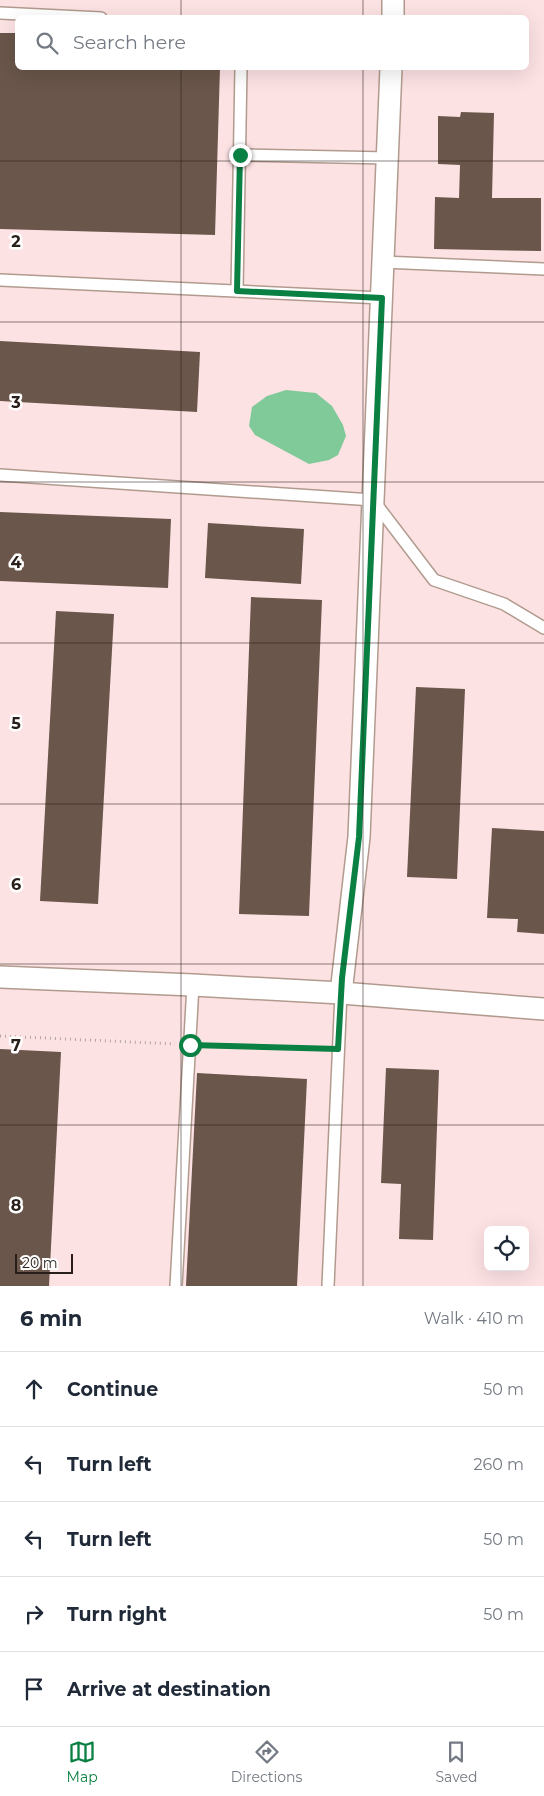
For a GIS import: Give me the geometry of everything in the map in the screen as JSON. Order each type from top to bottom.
[{"type":"street","points":[[393,0],[393,15]]},
{"type":"street","points":[[341,993],[359,837],[391,70]]},
{"type":"street","points":[[0,977],[341,993],[544,1009]]},
{"type":"lane","points":[[0,13],[40,15]]},
{"type":"lane","points":[[237,291],[242,70]]},
{"type":"lane","points":[[240,155],[388,158]]},
{"type":"lane","points":[[383,262],[544,269]]},
{"type":"lane","points":[[0,280],[382,298]]},
{"type":"lane","points":[[0,475],[373,500],[434,580],[504,604],[544,628]]},
{"type":"lane","points":[[176,1286],[193,985]]},
{"type":"lane","points":[[328,1286],[341,993]]},
{"type":"path","points":[[0,1036],[190,1045],[338,1049]]},
{"type":"shaded area","points":[[0,0],[544,0],[544,1286],[0,1286]]},
{"type":"green space","points":[[286,390],[316,393],[332,406],[343,425],[346,436],[338,455],[329,460],[309,464],[255,435],[249,426],[252,407],[267,396]]},
{"type":"building","points":[[0,33],[15,33],[15,70],[220,70],[215,235],[0,229]]},
{"type":"building","points":[[461,112],[494,113],[492,198],[541,198],[541,251],[434,249],[435,197],[459,198],[460,165],[438,164],[438,116],[460,117]]},
{"type":"building","points":[[0,341],[200,352],[197,412],[0,401]]},
{"type":"building","points":[[0,512],[171,519],[168,588],[0,581]]},
{"type":"building","points":[[208,523],[304,529],[301,584],[205,578]]},
{"type":"building","points":[[251,597],[322,600],[309,916],[239,914]]},
{"type":"building","points":[[56,611],[114,614],[98,904],[40,901]]},
{"type":"building","points":[[416,687],[465,689],[457,879],[407,877]]},
{"type":"building","points":[[492,828],[544,831],[544,934],[517,932],[518,919],[487,918]]},
{"type":"building","points":[[0,1049],[61,1052],[49,1286],[0,1286]]},
{"type":"building","points":[[386,1068],[439,1070],[433,1240],[399,1239],[401,1184],[381,1183]]},
{"type":"building","points":[[197,1073],[307,1079],[297,1286],[186,1286]]},
{"type":"route","points":[[190,1045],[338,1049],[342,978],[359,837],[382,298],[237,291],[240,155]]}]
